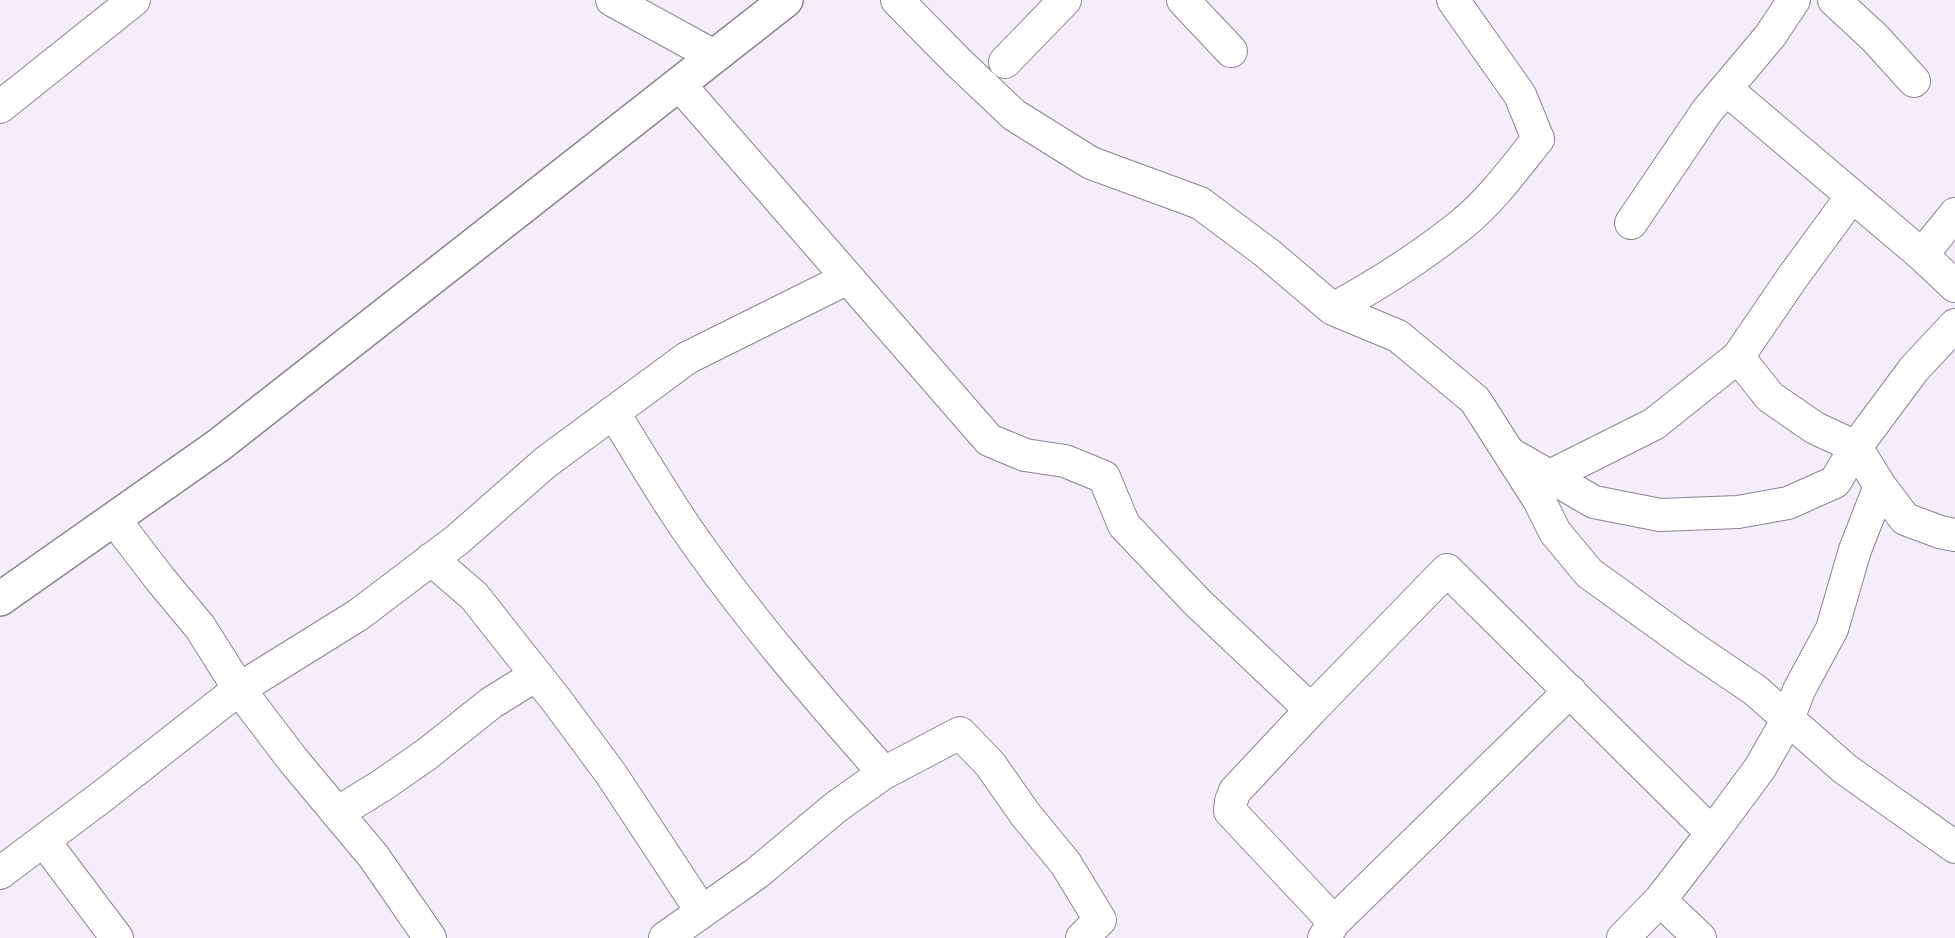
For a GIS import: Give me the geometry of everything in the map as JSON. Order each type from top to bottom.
[{"type":"street","points":[[0,107],[134,0]]},
{"type":"street","points":[[612,0],[714,56]]},
{"type":"street","points":[[0,599],[219,444],[786,0]]},
{"type":"street","points":[[897,0],[1014,115],[1091,163],[1200,203],[1275,260],[1333,309],[1398,336],[1475,400],[1539,500],[1555,532],[1589,573],[1755,690],[1845,769],[1955,847]]},
{"type":"street","points":[[1005,62],[1065,0]]},
{"type":"street","points":[[1183,0],[1231,51]]},
{"type":"street","points":[[1333,309],[1379,284],[1462,225],[1500,187],[1538,139],[1520,95],[1452,0]]},
{"type":"street","points":[[1631,223],[1707,111],[1770,36],[1794,0]]},
{"type":"street","points":[[1834,0],[1875,38],[1914,81]]},
{"type":"street","points":[[679,84],[989,440],[1025,455],[1065,461],[1104,477],[1124,525],[1197,602],[1311,710]]},
{"type":"street","points":[[1726,89],[1922,255],[1955,286]]},
{"type":"street","points":[[1550,476],[1654,424],[1738,357],[1852,196]]},
{"type":"street","points":[[1922,255],[1955,214]]},
{"type":"street","points":[[0,873],[239,689],[358,615],[457,540],[546,462],[687,358],[848,278]]},
{"type":"street","points":[[1508,452],[1594,502],[1660,515],[1738,512],[1788,503],[1835,482],[1856,447],[1914,369],[1955,325]]},
{"type":"street","points":[[1738,357],[1770,397],[1815,428],[1856,447],[1880,486],[1905,519],[1955,535]]},
{"type":"street","points":[[613,412],[686,528],[787,663],[884,773]]},
{"type":"street","points":[[1623,938],[1660,900],[1712,833],[1760,768],[1788,719],[1799,690],[1832,629],[1855,550],[1880,486]]},
{"type":"street","points":[[114,519],[200,627],[239,689],[293,760],[374,857],[430,938]]},
{"type":"street","points":[[431,559],[474,597],[536,675],[611,774],[702,912]]},
{"type":"street","points":[[1570,691],[1329,930],[1230,811],[1235,791],[1447,570],[1570,691],[1712,833]]},
{"type":"street","points":[[337,813],[381,786],[427,754],[491,703],[536,675]]},
{"type":"street","points":[[664,938],[758,873],[836,807],[884,773],[960,733],[990,764],[1025,814],[1066,864],[1100,920],[1082,938]]},
{"type":"street","points":[[44,841],[117,938]]},
{"type":"street","points":[[1660,900],[1700,938]]}]
